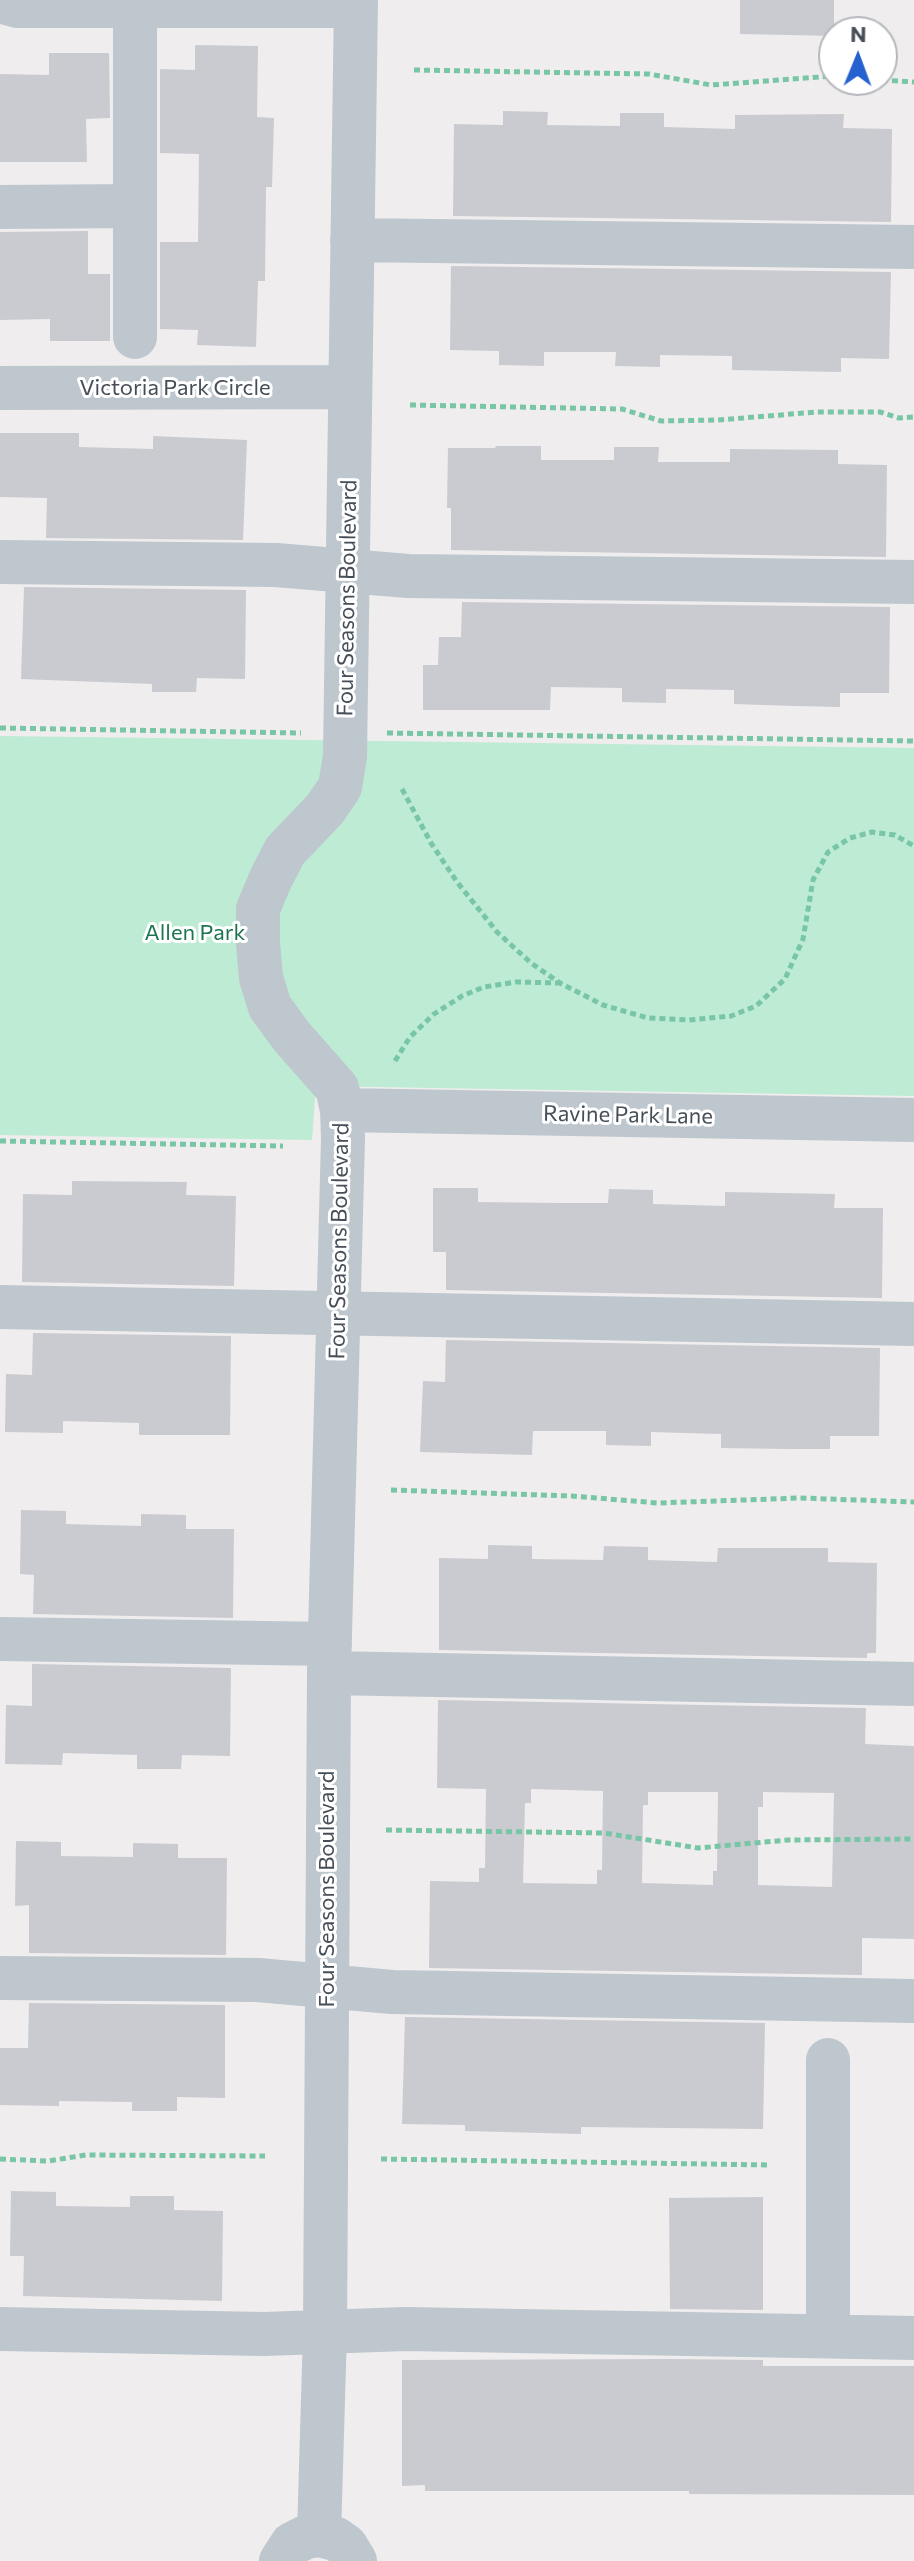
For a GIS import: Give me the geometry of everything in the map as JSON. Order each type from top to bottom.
[{"type":"street","points":[[0,1],[17,6],[356,3]]},
{"type":"street","name":"Four Seasons Boulevard","points":[[319,2535],[325,2332],[329,1659],[342,1110],[337,1088],[270,1007],[261,978],[258,909],[285,851],[325,809],[340,787],[346,733],[356,3]]},
{"type":"street","points":[[135,5],[135,337]]},
{"type":"street","points":[[0,207],[135,206]]},
{"type":"street","points":[[352,240],[914,247]]},
{"type":"street","name":"Victoria Park Circle","points":[[0,388],[350,387]]},
{"type":"street","points":[[0,562],[276,565],[419,576],[914,582]]},
{"type":"street","name":"Ravine Park Lane","points":[[342,1110],[914,1120]]},
{"type":"street","points":[[0,1307],[914,1324]]},
{"type":"street","points":[[0,1639],[329,1659],[914,1684]]},
{"type":"street","points":[[0,1978],[258,1980],[392,1992],[914,2001]]},
{"type":"street","points":[[828,2060],[828,2336]]},
{"type":"street","points":[[0,2329],[264,2334],[406,2329],[914,2338]]},
{"type":"street","points":[[281,2561],[292,2544],[319,2535],[336,2539],[346,2546],[355,2561]]},
{"type":"path","points":[[414,70],[649,74],[711,85],[818,77]]},
{"type":"path","points":[[410,405],[622,409],[661,421],[817,412],[880,412],[899,418],[914,417]]},
{"type":"path","points":[[0,728],[914,741]]},
{"type":"path","points":[[402,789],[431,843],[497,932],[531,963],[560,983],[603,1005],[648,1018],[689,1020],[731,1016],[756,1006],[785,979],[803,939],[813,880],[828,852],[850,838],[872,832],[895,835],[914,846]]},
{"type":"path","points":[[395,1061],[410,1037],[434,1014],[462,996],[484,987],[516,982],[560,983]]},
{"type":"path","points":[[0,1141],[283,1146]]},
{"type":"path","points":[[391,1490],[572,1496],[658,1503],[800,1498],[914,1502]]},
{"type":"path","points":[[386,1830],[604,1833],[698,1848],[788,1840],[914,1839]]},
{"type":"path","points":[[0,2159],[48,2161],[86,2155],[265,2156]]},
{"type":"path","points":[[381,2159],[770,2165]]},
{"type":"green space","name":"Allen Park","points":[[0,736],[914,748],[914,1096],[316,1086],[312,1140],[0,1135]]},
{"type":"building","points":[[740,0],[834,0],[834,16],[818,16],[818,36],[740,34]]},
{"type":"building","points":[[195,45],[258,46],[257,117],[274,118],[272,187],[266,187],[265,281],[258,281],[256,347],[197,345],[198,330],[160,329],[160,242],[198,242],[199,154],[160,153],[160,69],[195,70]]},
{"type":"building","points":[[49,53],[109,53],[110,118],[86,119],[87,162],[0,162],[0,74],[49,75]]},
{"type":"building","points":[[503,111],[548,112],[547,125],[620,126],[620,113],[664,113],[664,127],[735,129],[735,115],[844,114],[843,128],[892,129],[891,222],[453,216],[454,124],[503,125]]},
{"type":"building","points":[[88,231],[88,274],[110,274],[110,341],[50,341],[50,319],[0,320],[0,232]]},
{"type":"building","points":[[451,266],[891,272],[889,359],[841,358],[841,372],[732,370],[732,356],[660,355],[660,367],[615,366],[616,352],[544,352],[544,366],[499,365],[499,351],[450,350]]},
{"type":"building","points":[[0,433],[79,433],[79,447],[153,449],[153,436],[247,440],[243,540],[46,538],[47,498],[0,497]]},
{"type":"building","points":[[541,446],[541,460],[614,460],[614,447],[659,447],[658,462],[730,462],[730,449],[838,450],[838,464],[887,465],[886,557],[451,550],[451,508],[447,508],[448,448]]},
{"type":"building","points":[[24,587],[246,590],[245,679],[197,678],[196,692],[152,692],[152,684],[21,679]]},
{"type":"building","points":[[462,602],[890,607],[889,693],[840,693],[840,707],[734,704],[734,690],[666,689],[666,703],[622,702],[622,688],[551,687],[550,710],[423,710],[423,665],[438,665],[439,637],[461,637]]},
{"type":"building","points":[[72,1181],[187,1182],[186,1195],[236,1196],[234,1286],[22,1282],[23,1194],[72,1195]]},
{"type":"building","points":[[433,1188],[478,1188],[478,1202],[559,1203],[608,1203],[609,1189],[653,1190],[653,1204],[725,1206],[725,1192],[835,1194],[834,1208],[883,1208],[882,1298],[446,1290],[446,1252],[433,1252]]},
{"type":"building","points":[[33,1333],[231,1336],[230,1435],[139,1435],[139,1423],[63,1421],[63,1433],[5,1432],[6,1374],[32,1375]]},
{"type":"building","points":[[446,1340],[880,1348],[879,1436],[830,1436],[830,1449],[786,1449],[721,1448],[721,1434],[651,1432],[651,1446],[606,1445],[606,1431],[533,1431],[532,1455],[420,1452],[423,1381],[445,1382]]},
{"type":"building","points":[[21,1510],[66,1511],[66,1524],[141,1526],[141,1514],[186,1515],[186,1529],[234,1529],[233,1618],[33,1614],[34,1575],[20,1574]]},
{"type":"building","points":[[488,1545],[532,1546],[532,1559],[603,1560],[604,1546],[648,1547],[648,1560],[717,1562],[718,1548],[828,1548],[828,1562],[877,1563],[876,1653],[867,1653],[867,1658],[439,1650],[439,1558],[488,1559]]},
{"type":"building","points":[[32,1664],[231,1668],[230,1756],[182,1755],[181,1769],[137,1769],[137,1755],[63,1753],[62,1765],[5,1764],[6,1705],[32,1706]]},
{"type":"building","points":[[438,1700],[866,1708],[865,1744],[914,1746],[914,1939],[862,1938],[862,1975],[429,1968],[430,1881],[479,1882],[479,1868],[485,1868],[486,1789],[437,1788]],"holes":[[[531,1789],[603,1791],[602,1870],[597,1870],[597,1884],[523,1883],[525,1803],[531,1803]],[[648,1792],[718,1792],[717,1871],[713,1871],[713,1885],[642,1883],[643,1805],[648,1805]],[[763,1792],[834,1793],[832,1887],[758,1885],[758,1807],[763,1807]]]},
{"type":"building","points":[[16,1841],[61,1842],[61,1856],[133,1857],[133,1843],[178,1844],[178,1858],[227,1858],[226,1955],[29,1953],[29,1905],[15,1906]]},
{"type":"building","points":[[29,2003],[225,2005],[225,2098],[177,2097],[177,2111],[132,2111],[132,2102],[59,2101],[59,2106],[0,2105],[0,2048],[28,2048]]},
{"type":"building","points":[[405,2017],[765,2023],[763,2129],[581,2127],[581,2134],[465,2131],[465,2125],[402,2124]]},
{"type":"building","points":[[11,2191],[56,2192],[56,2206],[130,2207],[130,2196],[174,2196],[174,2210],[223,2211],[222,2301],[23,2296],[24,2256],[10,2256]]},
{"type":"building","points":[[763,2197],[763,2310],[670,2309],[669,2198]]},
{"type":"building","points":[[402,2360],[763,2360],[763,2366],[914,2366],[914,2495],[425,2491],[425,2485],[402,2486]]}]
